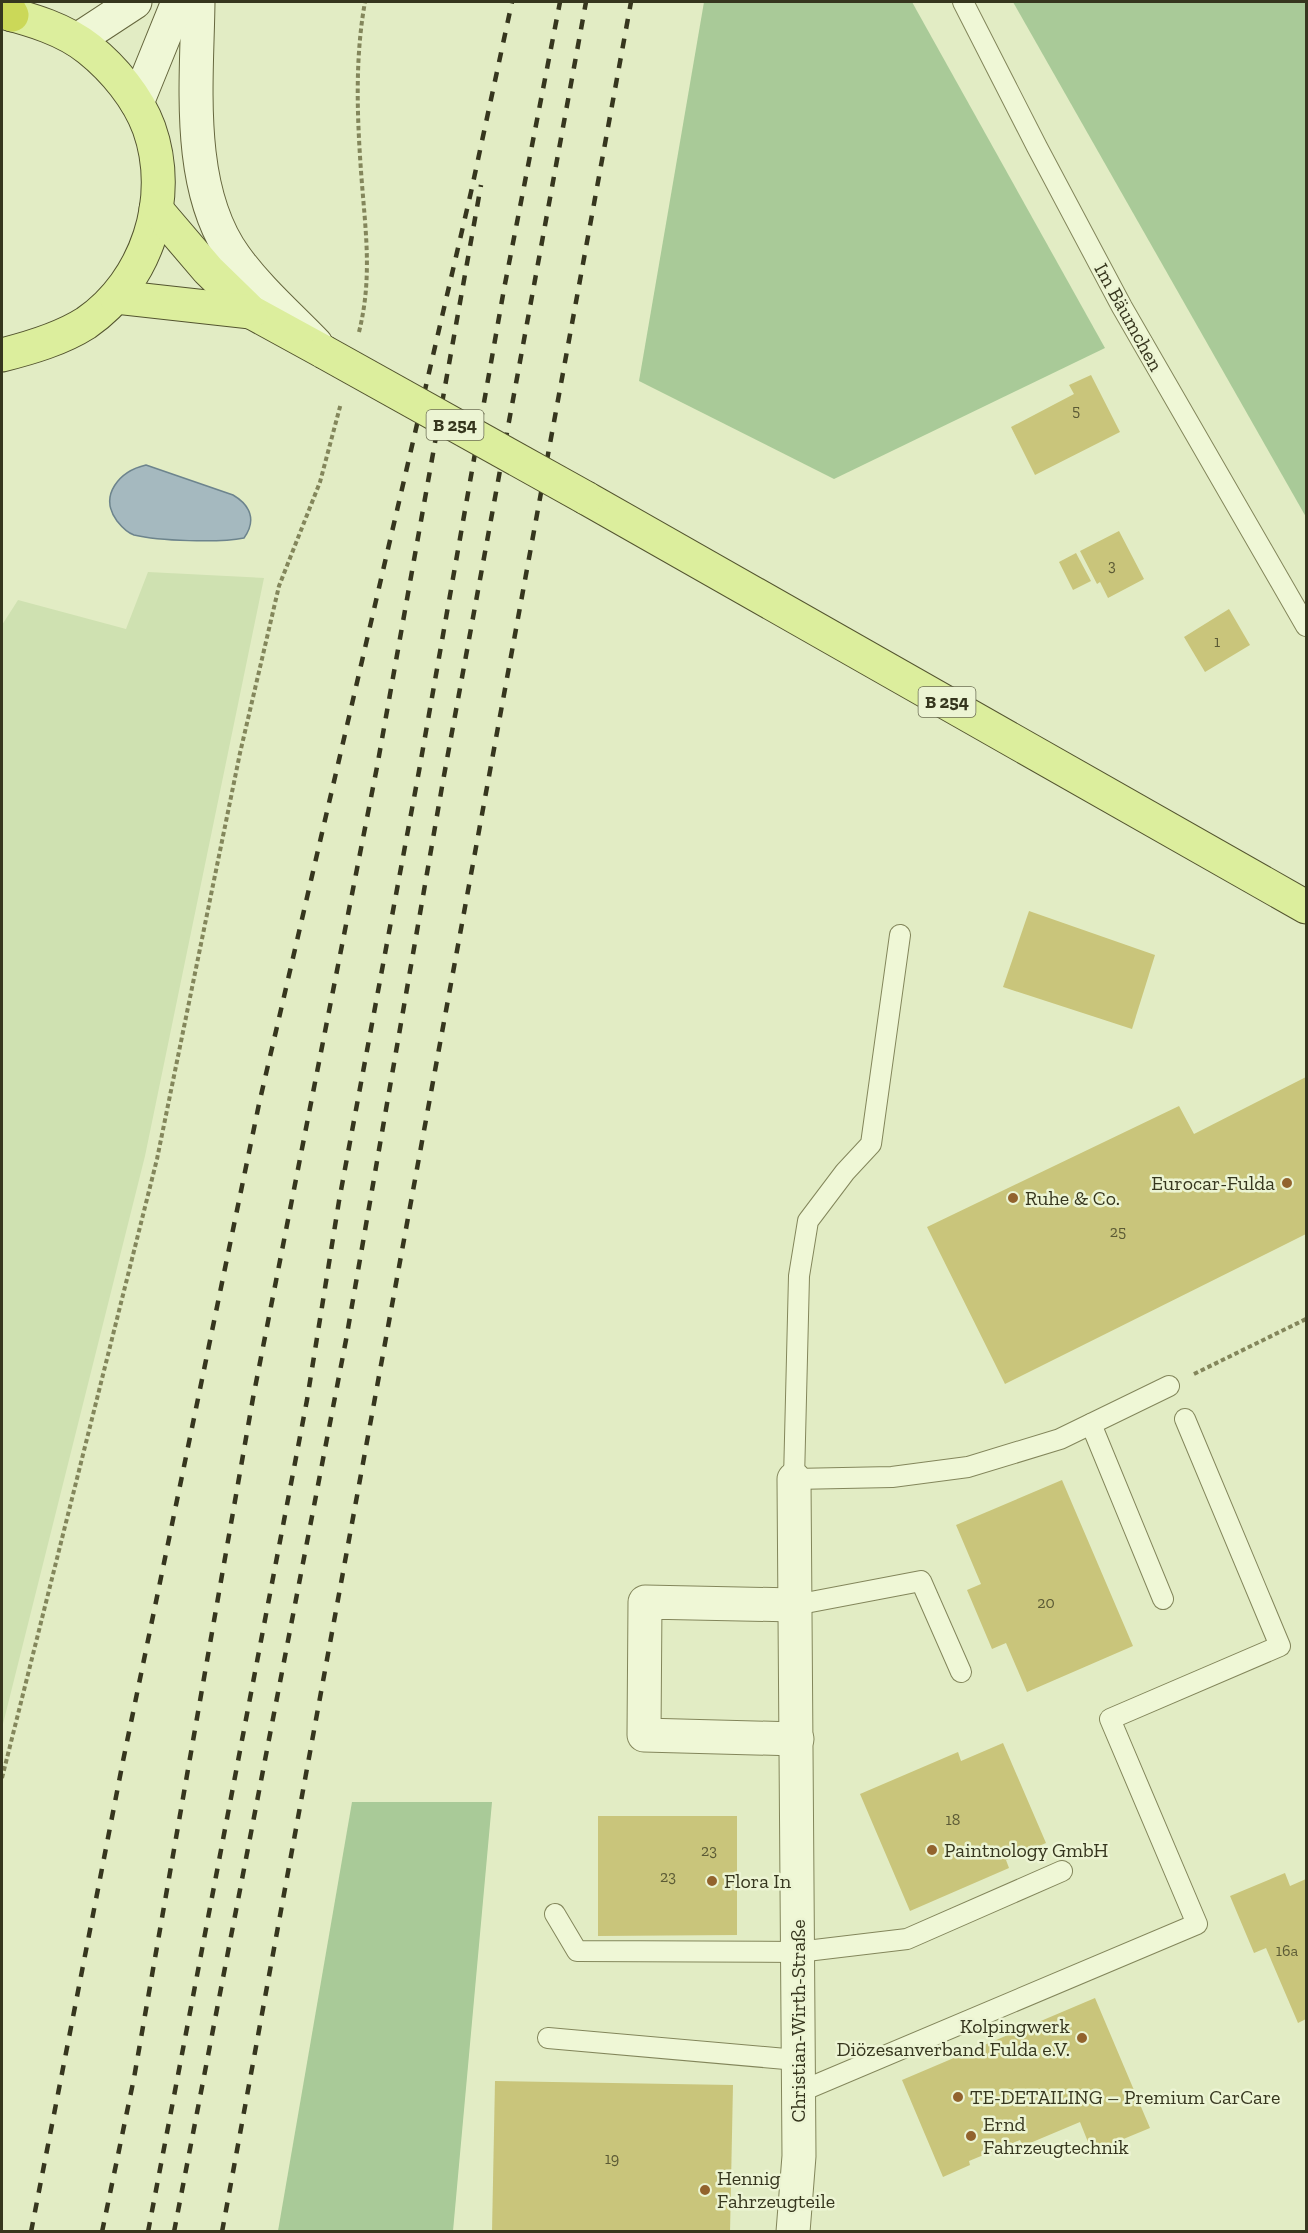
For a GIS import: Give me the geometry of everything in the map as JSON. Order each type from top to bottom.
[{"type":"main road","points":[[2,356],[55,339],[85,324],[117,297],[132,277],[143,256],[156,209],[158,181],[149,128],[137,104],[106,64],[77,40],[6,9]]},
{"type":"main road","name":"B 254","points":[[156,209],[208,270],[251,312],[586,498],[1306,907]]},
{"type":"main road","name":"B 254","points":[[117,297],[251,312]]},
{"type":"street","points":[[77,40],[135,2]]},
{"type":"street","points":[[137,104],[178,2]]},
{"type":"street","points":[[198,2],[198,141],[211,204],[220,231],[234,255],[324,352]]},
{"type":"street","name":"Christian-Wirth-Straße","points":[[793,2232],[799,2156],[794,1479]]},
{"type":"street","points":[[795,1605],[645,1602],[644,1735],[797,1738]]},
{"type":"lane","name":"Im Bäumchen","points":[[963,2],[1122,307],[1306,626]]},
{"type":"lane","points":[[900,934],[871,1144],[845,1172],[808,1221],[799,1276],[794,1479],[892,1477],[968,1467],[1060,1439],[1169,1386]]},
{"type":"lane","points":[[797,2093],[1197,1924],[1110,1719],[1280,1646],[1185,1419]]},
{"type":"lane","points":[[1091,1424],[1163,1599]]},
{"type":"lane","points":[[795,1605],[921,1581],[961,1672]]},
{"type":"lane","points":[[555,1914],[577,1951],[798,1952],[907,1939],[1062,1871]]},
{"type":"lane","points":[[548,2038],[797,2060]]},
{"type":"path","points":[[357,341],[368,287],[359,147],[358,91],[360,28],[365,2]]},
{"type":"path","points":[[2,1778],[157,1159],[240,753],[279,586],[320,482],[343,397]]},
{"type":"path","points":[[1213,1365],[1306,1319]]},
{"type":"green space","points":[[704,2],[912,2],[1105,348],[834,479],[639,381]]},
{"type":"green space","points":[[1013,2],[1306,2],[1306,517]]},
{"type":"green space","points":[[148,572],[264,578],[145,1156],[2,1728],[2,625],[18,600],[126,629]]},
{"type":"green space","points":[[352,1802],[492,1802],[453,2231],[278,2231]]},
{"type":"shaded area","points":[[146,465],[239,499],[247,508],[251,519],[244,538],[205,541],[173,540],[134,535],[127,531],[117,521],[112,511],[111,493],[120,478]]},
{"type":"building","points":[[1091,375],[1120,432],[1035,475],[1011,427],[1074,394],[1069,385]]},
{"type":"building","points":[[1119,531],[1144,579],[1108,598],[1100,582],[1097,584],[1080,551]]},
{"type":"building","points":[[1076,553],[1091,581],[1073,590],[1059,562]]},
{"type":"building","points":[[1229,609],[1250,645],[1205,672],[1184,637]]},
{"type":"building","points":[[1029,911],[1155,955],[1132,1029],[1003,987]]},
{"type":"building","points":[[1306,1077],[1306,1234],[1005,1384],[927,1227],[1179,1106],[1194,1134]]},
{"type":"building","points":[[1062,1480],[1133,1646],[1027,1692],[1006,1643],[992,1649],[967,1590],[981,1584],[956,1525]]},
{"type":"building","points":[[1003,1743],[1046,1843],[1006,1860],[1009,1868],[910,1911],[860,1794],[958,1752],[961,1761]]},
{"type":"building","points":[[598,1816],[737,1816],[737,1935],[598,1936]]},
{"type":"building","points":[[1285,1873],[1290,1886],[1306,1879],[1306,2019],[1298,2023],[1266,1948],[1254,1953],[1230,1896]]},
{"type":"building","points":[[1095,1998],[1150,2128],[1092,2152],[1080,2122],[1023,2146],[1020,2140],[969,2161],[970,2165],[943,2177],[902,2080]]},
{"type":"building","points":[[495,2081],[733,2085],[730,2232],[492,2232]]},
{"type":"railway","points":[[31,2232],[123,1761],[259,1104],[471,192],[512,2]]},
{"type":"railway","points":[[148,2232],[307,1400],[339,1201],[419,771],[504,289],[560,2]]},
{"type":"railway","points":[[174,2232],[346,1340],[443,781],[586,2]]},
{"type":"railway","points":[[222,2232],[631,2]]},
{"type":"railway","points":[[102,2232],[134,2078],[253,1398],[377,767],[481,185]]},
{"type":"place","name":"Eurocar-Fulda","points":[[1287,1183]]},
{"type":"place","name":"Ruhe & Co.","points":[[1013,1198]]},
{"type":"place","name":"Paintnology GmbH","points":[[932,1850]]},
{"type":"place","name":"Flora In","points":[[712,1881]]},
{"type":"place","name":"Kolpingwerk Diözesanverband Fulda e.V.","points":[[1082,2038]]},
{"type":"place","name":"TE-DETAILING – Premium CarCare","points":[[958,2097]]},
{"type":"place","name":"Ernd Fahrzeugtechnik","points":[[971,2136]]},
{"type":"place","name":"Hennig Fahrzeugteile","points":[[705,2190]]}]
